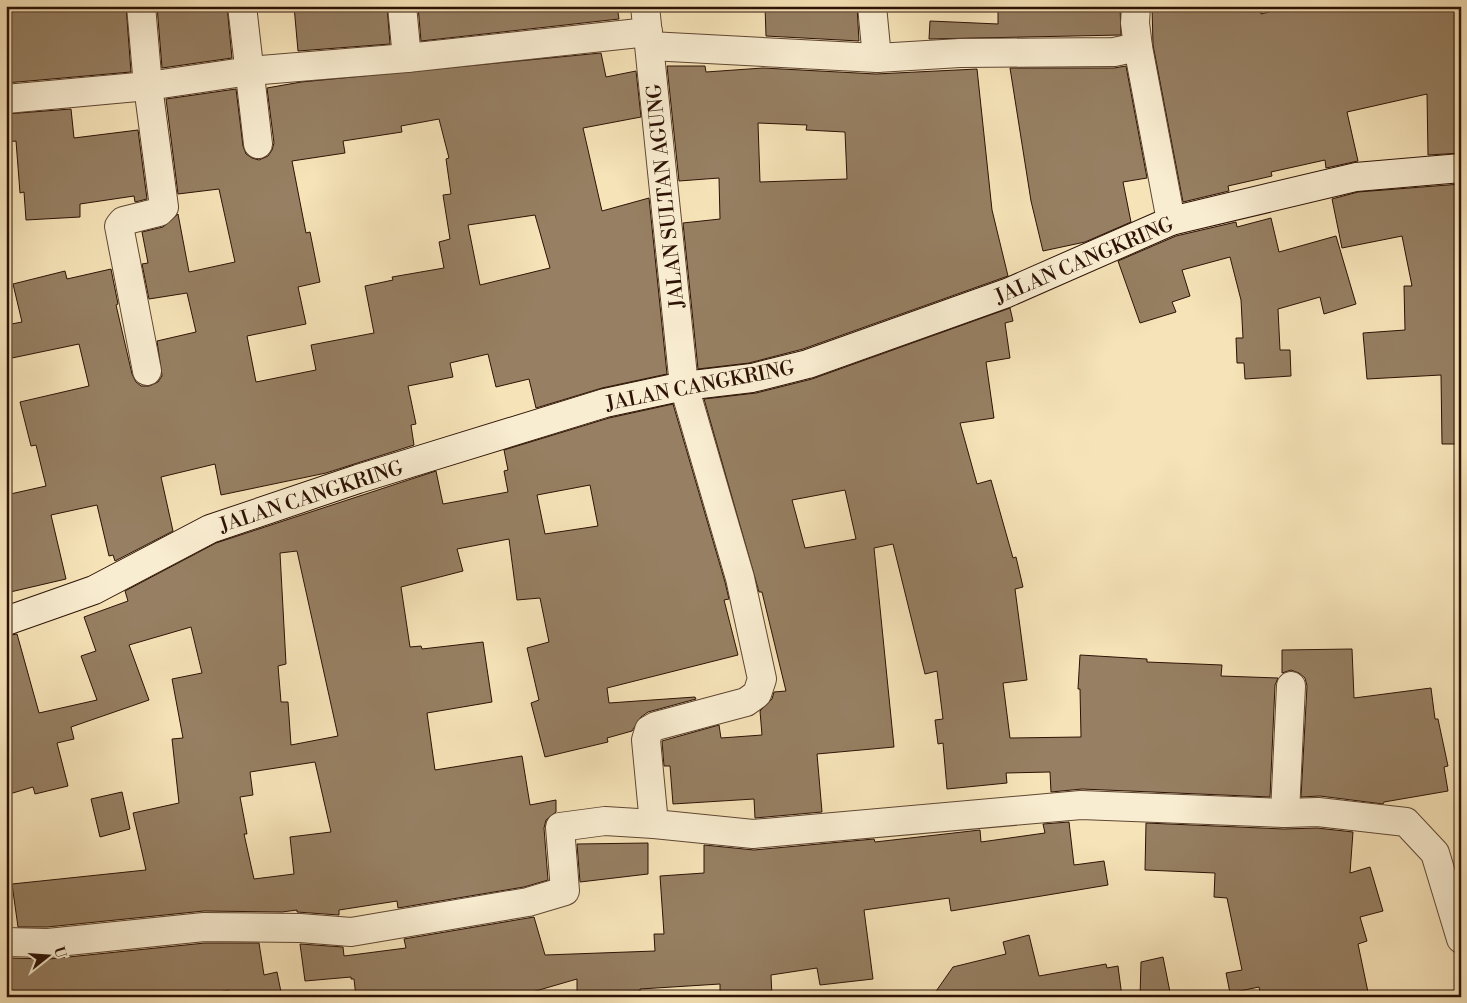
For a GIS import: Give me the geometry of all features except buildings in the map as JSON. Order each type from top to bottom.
[{"type":"street","points":[[141,6],[148,86],[164,193],[164,207],[159,212],[123,221],[119,226],[147,371]]},
{"type":"street","points":[[242,6],[258,144]]},
{"type":"street","points":[[402,6],[407,58]]},
{"type":"street","points":[[872,6],[877,58]]},
{"type":"street","points":[[1136,6],[1135,23],[1138,47],[1171,221]]},
{"type":"street","points":[[6,99],[148,86],[250,71],[407,58],[648,28],[877,58],[960,53],[1114,52],[1138,47]]},
{"type":"street","name":"JALAN SULTAN AGUNG","points":[[648,28],[684,386],[740,578],[762,679],[757,694],[746,702],[656,726],[649,730],[646,740],[654,824]]},
{"type":"street","name":"JALAN CANGKRING","points":[[6,621],[94,590],[210,529],[358,479],[605,404],[684,386],[752,378],[808,364],[1007,293],[1171,221],[1356,178],[1461,168]]},
{"type":"street","points":[[1285,813],[1291,686]]},
{"type":"street","points":[[6,942],[48,943],[204,927],[300,928],[351,932],[528,902],[565,891],[560,827],[605,821],[753,834],[1081,805],[1285,813],[1318,812],[1406,822],[1435,853],[1461,939]]}]
